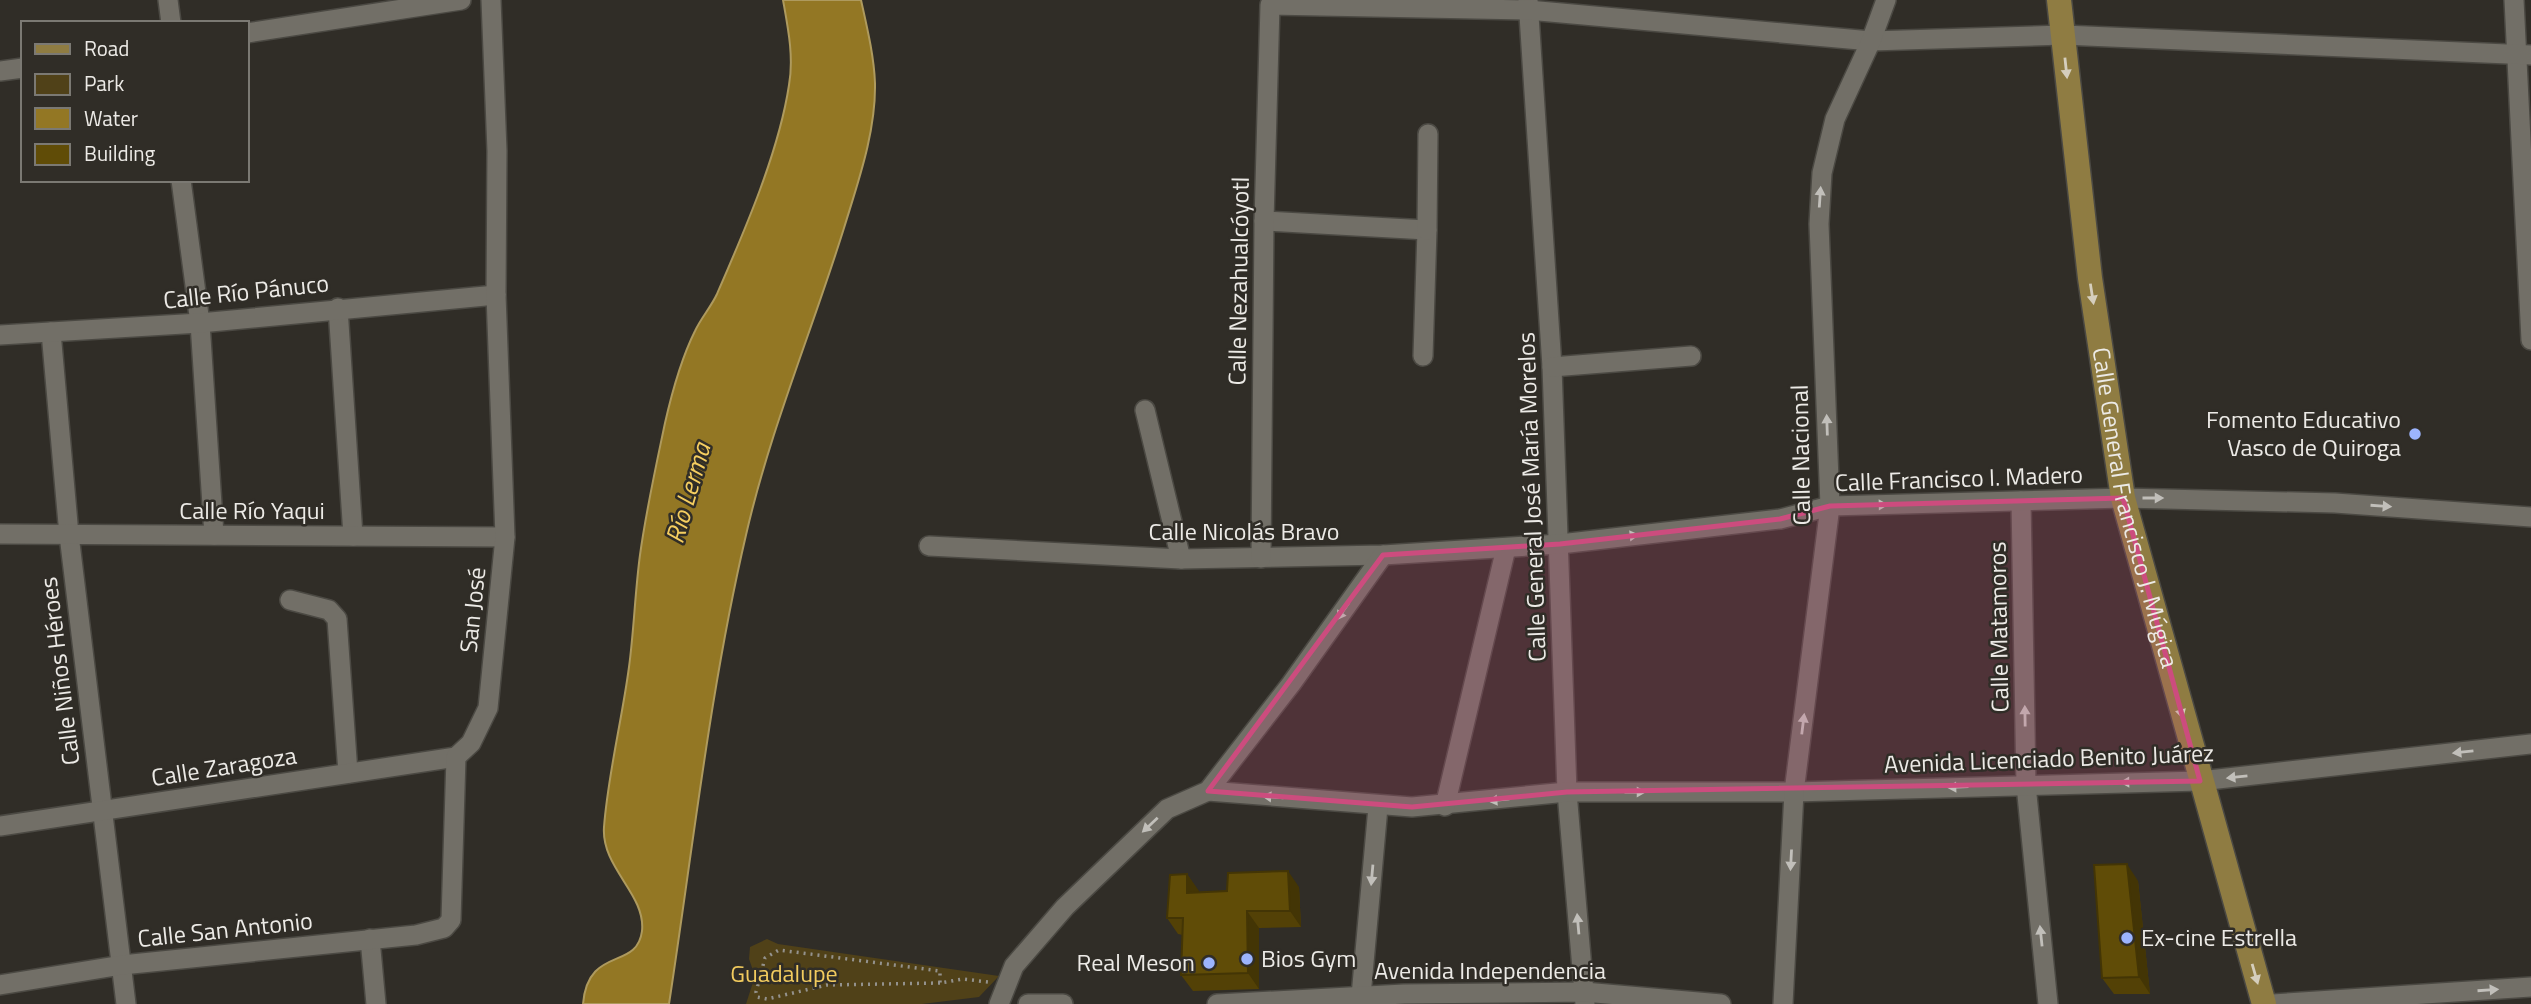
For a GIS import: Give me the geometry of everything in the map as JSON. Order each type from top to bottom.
[{"type":"main road","name":"Calle General Francisco J. Múgica","points":[[2059,0],[2090,278],[2123,498],[2264,1004]]},
{"type":"street","points":[[168,0],[171,21]]},
{"type":"street","points":[[248,33],[461,0]]},
{"type":"street","name":"San José","points":[[456,757],[471,743],[488,708],[505,537],[496,295],[497,151],[491,0]]},
{"type":"street","name":"Calle Nacional","points":[[1783,1004],[1794,792],[1830,506],[1819,224],[1822,173],[1835,119],[1871,41],[1885,0]]},
{"type":"street","points":[[2514,0],[2524,54],[2531,340]]},
{"type":"street","name":"Calle Nezahualcóyotl","points":[[1261,558],[1264,221],[1270,5],[1528,5]]},
{"type":"street","points":[[1528,5],[1871,41],[2063,35],[2524,54]]},
{"type":"street","name":"Calle General José María Morelos","points":[[1528,5],[1552,367],[1567,792],[1585,998]]},
{"type":"street","points":[[0,71],[21,68]]},
{"type":"street","points":[[1423,356],[1428,134]]},
{"type":"street","points":[[181,182],[200,323],[214,535]]},
{"type":"street","points":[[1264,221],[1427,230]]},
{"type":"street","name":"Calle Río Pánuco","points":[[0,335],[200,323],[496,295]]},
{"type":"street","points":[[338,308],[352,536]]},
{"type":"street","name":"Calle Niños Héroes","points":[[51,332],[69,535],[126,1004]]},
{"type":"street","points":[[1552,367],[1691,356]]},
{"type":"street","points":[[1145,410],[1181,559]]},
{"type":"street","name":"Calle Francisco I. Madero","points":[[1560,544],[1780,519],[1830,506],[2123,498],[2335,503],[2531,517]]},
{"type":"street","name":"Calle Matamoros","points":[[2021,501],[2026,785],[2048,1004]]},
{"type":"street","name":"Calle Río Yaqui","points":[[0,534],[505,537]]},
{"type":"street","name":"Calle Nicolás Bravo","points":[[929,546],[1181,559],[1383,555],[1560,544]]},
{"type":"street","points":[[1445,806],[1506,548]]},
{"type":"street","points":[[999,1004],[1014,966],[1065,907],[1167,809],[1208,791],[1291,684],[1383,555]]},
{"type":"street","points":[[289,600],[329,610],[337,619],[348,773]]},
{"type":"street","name":"Avenida Licenciado Benito Juárez","points":[[1208,791],[1378,807],[1445,806],[1567,792],[1794,792],[2200,781],[2531,744]]},
{"type":"street","name":"Calle Zaragoza","points":[[0,826],[456,757]]},
{"type":"street","name":"Calle San Antonio","points":[[0,985],[122,965],[431,932],[444,928],[451,920],[456,757]]},
{"type":"street","points":[[1361,996],[1378,807]]},
{"type":"street","points":[[370,939],[376,1004]]},
{"type":"street","points":[[2273,1004],[2531,987]]},
{"type":"street","name":"Avenida Independencia","points":[[1217,1004],[1361,996],[1404,999],[1585,998],[1721,1004]]},
{"type":"street","points":[[1028,1004],[1063,1004]]},
{"type":"path","points":[[940,982],[940,971],[779,950],[765,958],[756,992],[757,997],[767,999],[818,985],[940,982],[963,979],[988,982],[1014,966]]},
{"type":"highlighted area","points":[[2123,498],[2200,781],[1567,792],[1412,807],[1208,791],[1383,555],[1560,544],[1780,519],[1830,506]]},
{"type":"green space","name":"Guadalupe","points":[[767,939],[778,944],[999,976],[979,997],[922,1004],[746,1004],[755,976],[749,959],[750,947]]},
{"type":"water","name":"Río Lerma","points":[[783,0],[861,0],[872,52],[875,83],[873,120],[844,228],[779,419],[746,535],[712,710],[669,1004],[583,1004],[587,986],[594,973],[631,951],[638,943],[642,931],[637,905],[609,855],[604,827],[629,667],[642,538],[665,423],[681,364],[697,326],[717,294],[738,245],[769,164],[784,111],[791,64]]},
{"type":"building","points":[[2127,864],[2139,977],[2102,978],[2094,865]]},
{"type":"building","points":[[1288,871],[1290,911],[1247,911],[1248,973],[1181,975],[1183,918],[1167,918],[1170,875],[1187,874],[1187,893],[1227,891],[1228,873]]},
{"type":"place","name":"Fomento Educativo Vasco de Quiroga","points":[[2415,434]]},
{"type":"place","name":"Ex-cine Estrella","points":[[2127,938]]},
{"type":"place","name":"Bios Gym","points":[[1247,959]]},
{"type":"place","name":"Real Meson","points":[[1209,963]]}]
